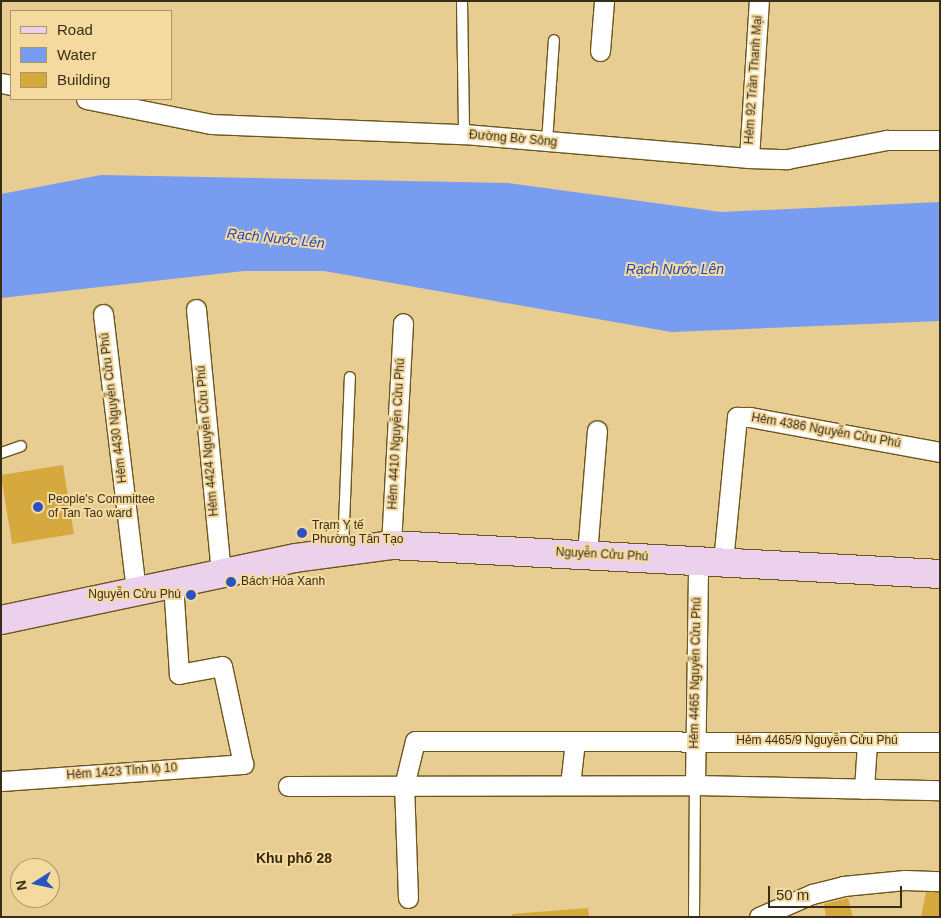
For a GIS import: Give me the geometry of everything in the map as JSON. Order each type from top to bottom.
[{"type":"main road","name":"Nguyễn Cửu Phú","points":[[1,620],[220,573],[343,549],[391,545],[940,574]]},
{"type":"street","points":[[600,52],[604,1]]},
{"type":"street","name":"Hẻm 92 Trần Thanh Mại","points":[[748,158],[759,1]]},
{"type":"street","name":"Đường Bờ Sông","points":[[91,100],[211,124],[464,134],[748,158],[787,159],[887,140],[940,140]]},
{"type":"street","name":"Hẻm 4424 Nguyễn Cửu Phú","points":[[196,309],[220,573]]},
{"type":"street","name":"Hẻm 4430 Nguyễn Cửu Phú","points":[[103,314],[136,591]]},
{"type":"street","name":"Hẻm 4410 Nguyễn Cửu Phú","points":[[391,545],[403,324]]},
{"type":"street","name":"Hẻm 4386 Nguyễn Cửu Phú","points":[[711,561],[737,417],[750,417],[940,452]]},
{"type":"street","points":[[587,554],[597,430]]},
{"type":"street","name":"Hẻm 4465 Nguyễn Cửu Phú","points":[[695,785],[695,741],[711,561]]},
{"type":"street","name":"Hẻm 1423 Tỉnh lộ 10","points":[[1,781],[243,764],[222,666],[179,674],[174,583]]},
{"type":"street","name":"Hẻm 4465/9 Nguyễn Cửu Phú","points":[[404,786],[415,741],[940,742]]},
{"type":"street","points":[[570,785],[575,741]]},
{"type":"street","points":[[864,788],[867,742]]},
{"type":"street","points":[[288,786],[695,785],[940,790]]},
{"type":"street","points":[[404,786],[408,898]]},
{"type":"street","points":[[759,917],[812,894],[843,886],[905,880],[940,881]]},
{"type":"lane","points":[[462,1],[464,134]]},
{"type":"lane","points":[[547,142],[554,40]]},
{"type":"lane","points":[[343,549],[350,378]]},
{"type":"lane","points":[[1,453],[21,446]]},
{"type":"lane","points":[[694,917],[695,785]]},
{"type":"water","name":"Rạch Nước Lên","points":[[101,175],[508,183],[721,212],[940,202],[940,321],[671,332],[324,271],[244,271],[1,298],[1,194]]},
{"type":"building","name":"People's Committee of Tan Tao ward","points":[[63,465],[74,534],[12,544],[1,475]]},
{"type":"building","points":[[927,887],[940,888],[940,917],[921,917]]},
{"type":"building","points":[[848,898],[853,917],[826,917],[824,904]]},
{"type":"building","points":[[588,908],[589,917],[512,917],[512,914]]},
{"type":"place","name":"People's Committee of Tan Tao ward","points":[[38,507]]},
{"type":"place","name":"Trạm Y tế Phường Tân Tạo","points":[[302,533]]},
{"type":"place","name":"Bách Hóa Xanh","points":[[231,582]]},
{"type":"place","name":"Nguyễn Cửu Phú","points":[[191,595]]},
{"type":"district","name":"Khu phố 28","points":[[294,858]]}]
